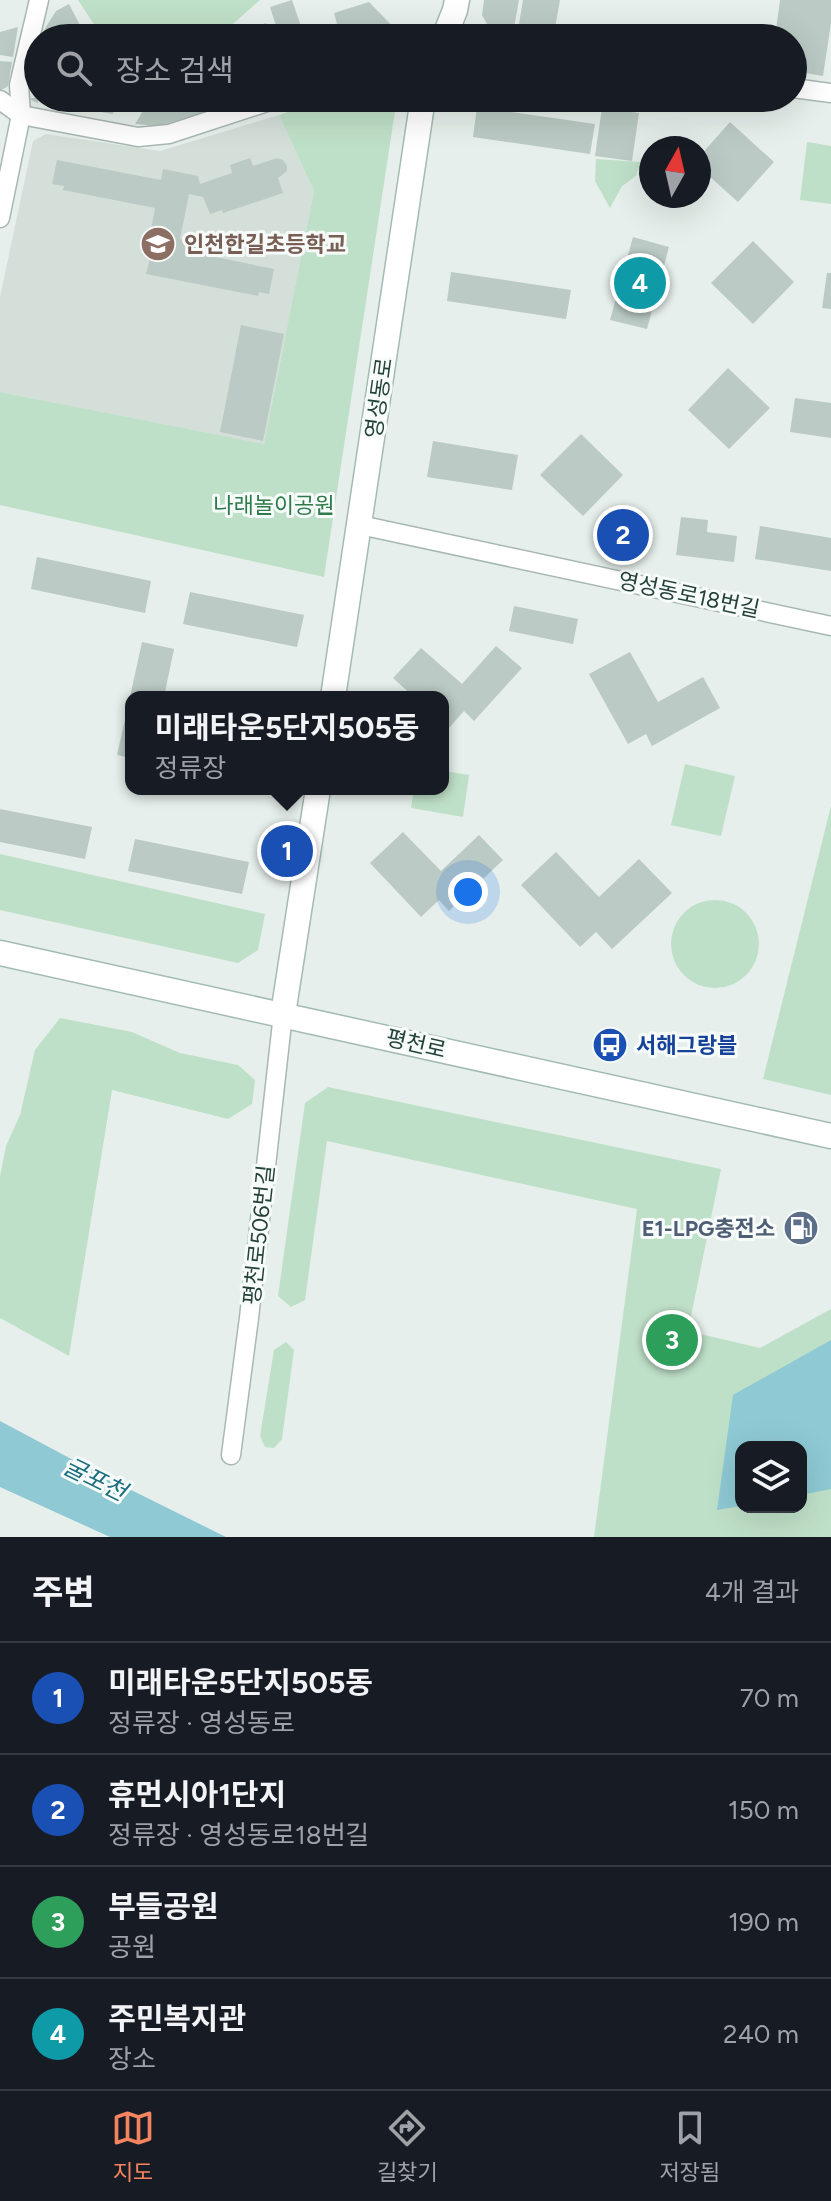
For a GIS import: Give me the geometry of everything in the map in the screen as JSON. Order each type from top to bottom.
[{"type":"street","points":[[36,24],[39,0]]},
{"type":"street","points":[[450,24],[457,0]]},
{"type":"street","points":[[0,218],[21,115],[19,85],[24,73]]},
{"type":"street","points":[[807,90],[831,93]]},
{"type":"street","points":[[0,100],[21,115],[138,137],[169,134],[236,112]]},
{"type":"street","name":"영성동로","points":[[334,691],[421,112]]},
{"type":"street","name":"영성동로18번길","points":[[360,525],[831,626]]},
{"type":"street","points":[[283,1014],[317,795]]},
{"type":"street","name":"평천로","points":[[0,953],[831,1136]]},
{"type":"street","name":"평천로506번길","points":[[231,1455],[283,1014]]},
{"type":"shaded area","name":"인천한길초등학교","points":[[279,115],[314,191],[264,445],[0,392],[0,297],[33,141],[46,134],[160,151]]},
{"type":"green space","points":[[78,0],[260,0],[233,24],[94,24]]},
{"type":"green space","name":"나래놀이공원","points":[[288,112],[395,112],[324,577],[0,505],[0,392],[264,444],[314,191],[279,115]]},
{"type":"green space","points":[[807,142],[831,146],[831,204],[800,200]]},
{"type":"green space","points":[[596,159],[639,162],[636,176],[622,186],[610,208],[595,181]]},
{"type":"green space","points":[[685,764],[735,776],[721,836],[671,825]]},
{"type":"green space","points":[[449,772],[469,775],[463,817],[411,808],[413,795],[449,795]]},
{"type":"green space","points":[[831,806],[831,1095],[763,1079]]},
{"type":"green space","points":[[0,854],[265,914],[258,950],[238,963],[0,910]]},
{"type":"green space","points":[[715,900],[732,904],[746,913],[755,927],[759,944],[755,961],[746,975],[732,984],[715,988],[698,984],[684,975],[675,961],[671,944],[675,927],[684,913],[698,904]]},
{"type":"green space","points":[[60,1018],[132,1032],[180,1053],[238,1065],[255,1080],[252,1104],[228,1119],[112,1090],[69,1356],[0,1318],[0,1176],[6,1146],[20,1115],[35,1050]]},
{"type":"green space","points":[[328,1087],[721,1169],[688,1331],[760,1348],[831,1309],[831,1537],[594,1537],[637,1209],[327,1141],[305,1300],[291,1307],[278,1296],[305,1103]]},
{"type":"green space","points":[[286,1342],[294,1350],[282,1439],[274,1448],[265,1447],[260,1436],[274,1350]]},
{"type":"water","points":[[831,1340],[831,1489],[807,1494],[807,1441],[735,1441],[735,1507],[717,1510],[733,1395]]},
{"type":"water","name":"굴포천","points":[[0,1421],[226,1537],[110,1537],[0,1487]]},
{"type":"building","points":[[292,0],[300,24],[275,24],[270,7]]},
{"type":"building","points":[[484,0],[519,0],[515,24],[487,24],[482,15]]},
{"type":"building","points":[[523,0],[560,0],[556,24],[519,24]]},
{"type":"building","points":[[780,0],[831,0],[831,23],[823,76],[807,73],[807,24],[777,24]]},
{"type":"building","points":[[369,2],[390,24],[337,24],[334,13]]},
{"type":"building","points":[[69,4],[79,24],[48,24],[56,11]]},
{"type":"building","points":[[18,27],[13,57],[0,55],[0,32]]},
{"type":"building","points":[[0,61],[12,62],[8,86],[0,91]]},
{"type":"building","points":[[142,112],[205,112],[159,126],[135,124]]},
{"type":"building","points":[[476,112],[512,112],[595,124],[590,154],[473,137]]},
{"type":"building","points":[[601,112],[639,113],[632,161],[595,156]]},
{"type":"building","points":[[730,122],[774,162],[738,202],[711,178],[711,143]]},
{"type":"building","points":[[250,158],[253,166],[277,158],[283,160],[287,171],[278,178],[283,193],[223,213],[222,210],[210,214],[203,197],[189,194],[180,239],[203,243],[201,254],[274,269],[269,294],[259,292],[258,296],[146,274],[155,208],[63,190],[64,186],[52,184],[57,160],[161,180],[163,169],[198,176],[200,184],[232,173],[230,165]]},
{"type":"building","points":[[633,237],[669,247],[647,329],[610,320]]},
{"type":"building","points":[[753,241],[794,282],[753,324],[711,283]]},
{"type":"building","points":[[451,272],[571,290],[566,319],[447,301]]},
{"type":"building","points":[[827,273],[831,273],[831,309],[822,308]]},
{"type":"building","points":[[241,325],[284,334],[263,441],[220,432]]},
{"type":"building","points":[[728,368],[770,408],[729,449],[688,410]]},
{"type":"building","points":[[795,398],[831,403],[831,438],[790,432]]},
{"type":"building","points":[[581,434],[623,475],[583,516],[540,475]]},
{"type":"building","points":[[433,441],[518,455],[512,490],[427,477]]},
{"type":"building","points":[[681,517],[708,520],[707,532],[737,536],[734,562],[676,555]]},
{"type":"building","points":[[760,526],[831,538],[831,571],[755,559]]},
{"type":"building","points":[[37,557],[151,581],[145,613],[31,589]]},
{"type":"building","points":[[190,592],[304,615],[297,647],[183,624]]},
{"type":"building","points":[[514,606],[578,619],[573,644],[509,631]]},
{"type":"building","points":[[142,642],[174,649],[165,691],[131,691]]},
{"type":"building","points":[[496,646],[522,668],[474,721],[464,711],[449,728],[449,691],[407,691],[393,678],[421,648],[462,684]]},
{"type":"building","points":[[630,652],[658,702],[703,677],[720,708],[652,746],[646,734],[628,744],[589,674]]},
{"type":"building","points":[[125,720],[125,757],[117,755]]},
{"type":"building","points":[[0,809],[92,827],[85,859],[0,842]]},
{"type":"building","points":[[403,832],[441,871],[479,835],[503,860],[449,911],[439,900],[421,917],[370,863]]},
{"type":"building","points":[[135,839],[249,862],[242,894],[128,871]]},
{"type":"building","points":[[556,852],[599,897],[639,859],[672,893],[612,949],[596,932],[580,947],[521,885]]},
{"type":"place","name":"인천한길초등학교","points":[[158,244]]},
{"type":"place","name":"주민복지관","points":[[640,283]]},
{"type":"place","name":"휴먼시아1단지","points":[[623,535]]},
{"type":"place","name":"미래타운5단지505동","points":[[287,851]]},
{"type":"place","name":"서해그랑블","points":[[610,1045]]},
{"type":"place","name":"E1-LPG충전소","points":[[801,1228]]},
{"type":"place","name":"부들공원","points":[[672,1340]]}]
